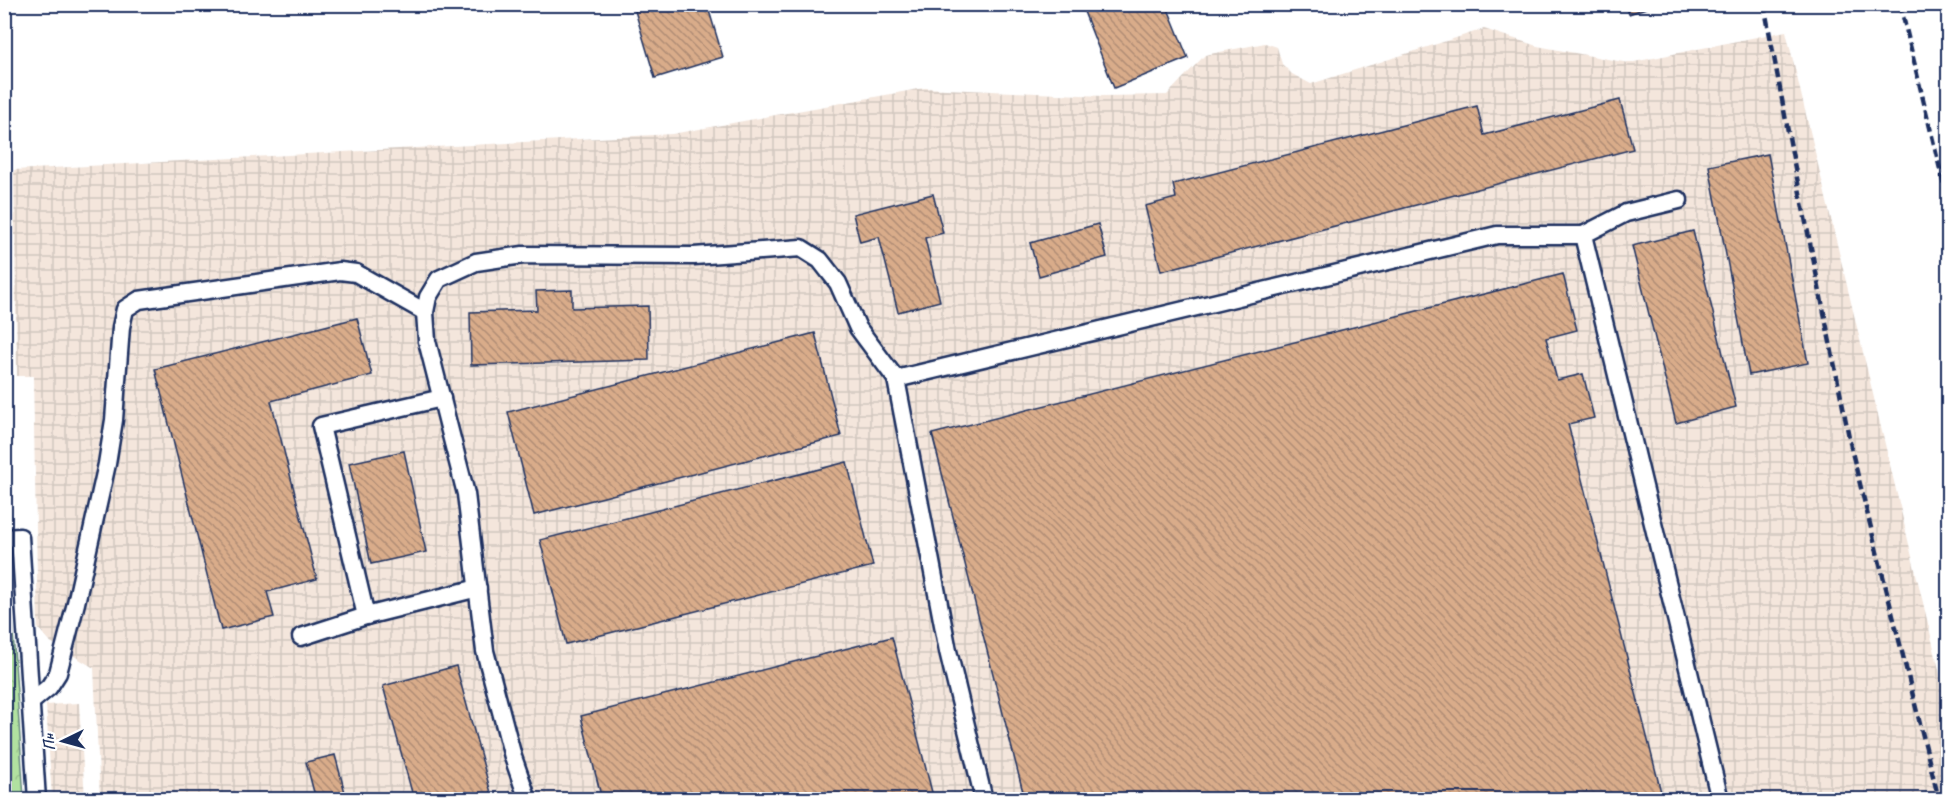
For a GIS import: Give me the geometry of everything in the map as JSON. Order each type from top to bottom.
[{"type":"lane","points":[[896,379],[1497,235],[1583,235],[1626,213],[1679,200]]},
{"type":"lane","points":[[1583,235],[1720,800]]},
{"type":"lane","points":[[528,800],[513,757],[485,651],[466,494],[428,341],[425,312],[428,297],[439,279],[476,262],[523,255],[694,256],[801,248],[820,260],[838,283],[858,328],[896,379],[948,651],[984,800]]},
{"type":"lane","points":[[31,702],[49,687],[58,673],[76,603],[107,464],[114,420],[121,327],[125,309],[140,300],[340,271],[356,273],[425,312]]},
{"type":"lane","points":[[366,616],[321,426],[442,398]]},
{"type":"lane","points":[[4,538],[20,537],[37,800]]},
{"type":"lane","points":[[301,637],[366,616],[478,588]]},
{"type":"shaded area","points":[[1484,29],[1537,46],[1629,63],[1786,31],[1948,707],[1948,799],[100,799],[94,668],[49,641],[38,628],[33,376],[17,376],[14,170],[672,134],[924,88],[1103,96],[1167,95],[1205,55],[1265,43],[1277,47],[1282,64],[1292,74],[1311,84]]},
{"type":"shaded area","points":[[79,703],[85,799],[52,799],[46,705]]},
{"type":"green space","points":[[9,571],[24,799],[5,799],[4,572]]},
{"type":"building","points":[[633,4],[707,4],[723,57],[655,78]]},
{"type":"building","points":[[1081,4],[1166,4],[1188,58],[1114,88]]},
{"type":"building","points":[[1625,4],[1657,4],[1629,14]]},
{"type":"building","points":[[1620,100],[1633,149],[1161,271],[1145,206],[1176,198],[1173,184],[1477,106],[1484,135]]},
{"type":"building","points":[[1768,154],[1808,363],[1749,375],[1709,166]]},
{"type":"building","points":[[933,194],[943,233],[925,238],[940,301],[898,312],[879,237],[860,242],[853,214]]},
{"type":"building","points":[[1098,224],[1107,257],[1039,276],[1030,243]]},
{"type":"building","points":[[1693,231],[1736,407],[1676,423],[1632,246]]},
{"type":"building","points":[[1563,274],[1577,330],[1546,338],[1557,380],[1583,374],[1594,418],[1568,424],[1663,800],[1025,800],[932,434]]},
{"type":"building","points":[[572,290],[572,308],[648,306],[649,360],[471,365],[470,312],[537,310],[536,291]]},
{"type":"building","points":[[357,318],[372,375],[271,401],[317,579],[267,592],[274,617],[221,630],[155,369]]},
{"type":"building","points":[[815,333],[841,436],[534,515],[508,412]]},
{"type":"building","points":[[404,451],[426,552],[371,564],[349,463]]},
{"type":"building","points":[[4,459],[6,459],[10,517],[4,517]]},
{"type":"building","points":[[847,462],[873,566],[566,644],[540,540]]},
{"type":"building","points":[[4,596],[8,640],[4,640]]},
{"type":"building","points":[[892,637],[934,800],[602,800],[581,716]]},
{"type":"building","points":[[456,666],[493,800],[414,800],[383,686]]},
{"type":"building","points":[[335,755],[347,800],[316,800],[306,762]]},
{"type":"railway","points":[[1764,4],[1852,452],[1939,800]]},
{"type":"railway","points":[[1900,4],[1948,202]]}]
